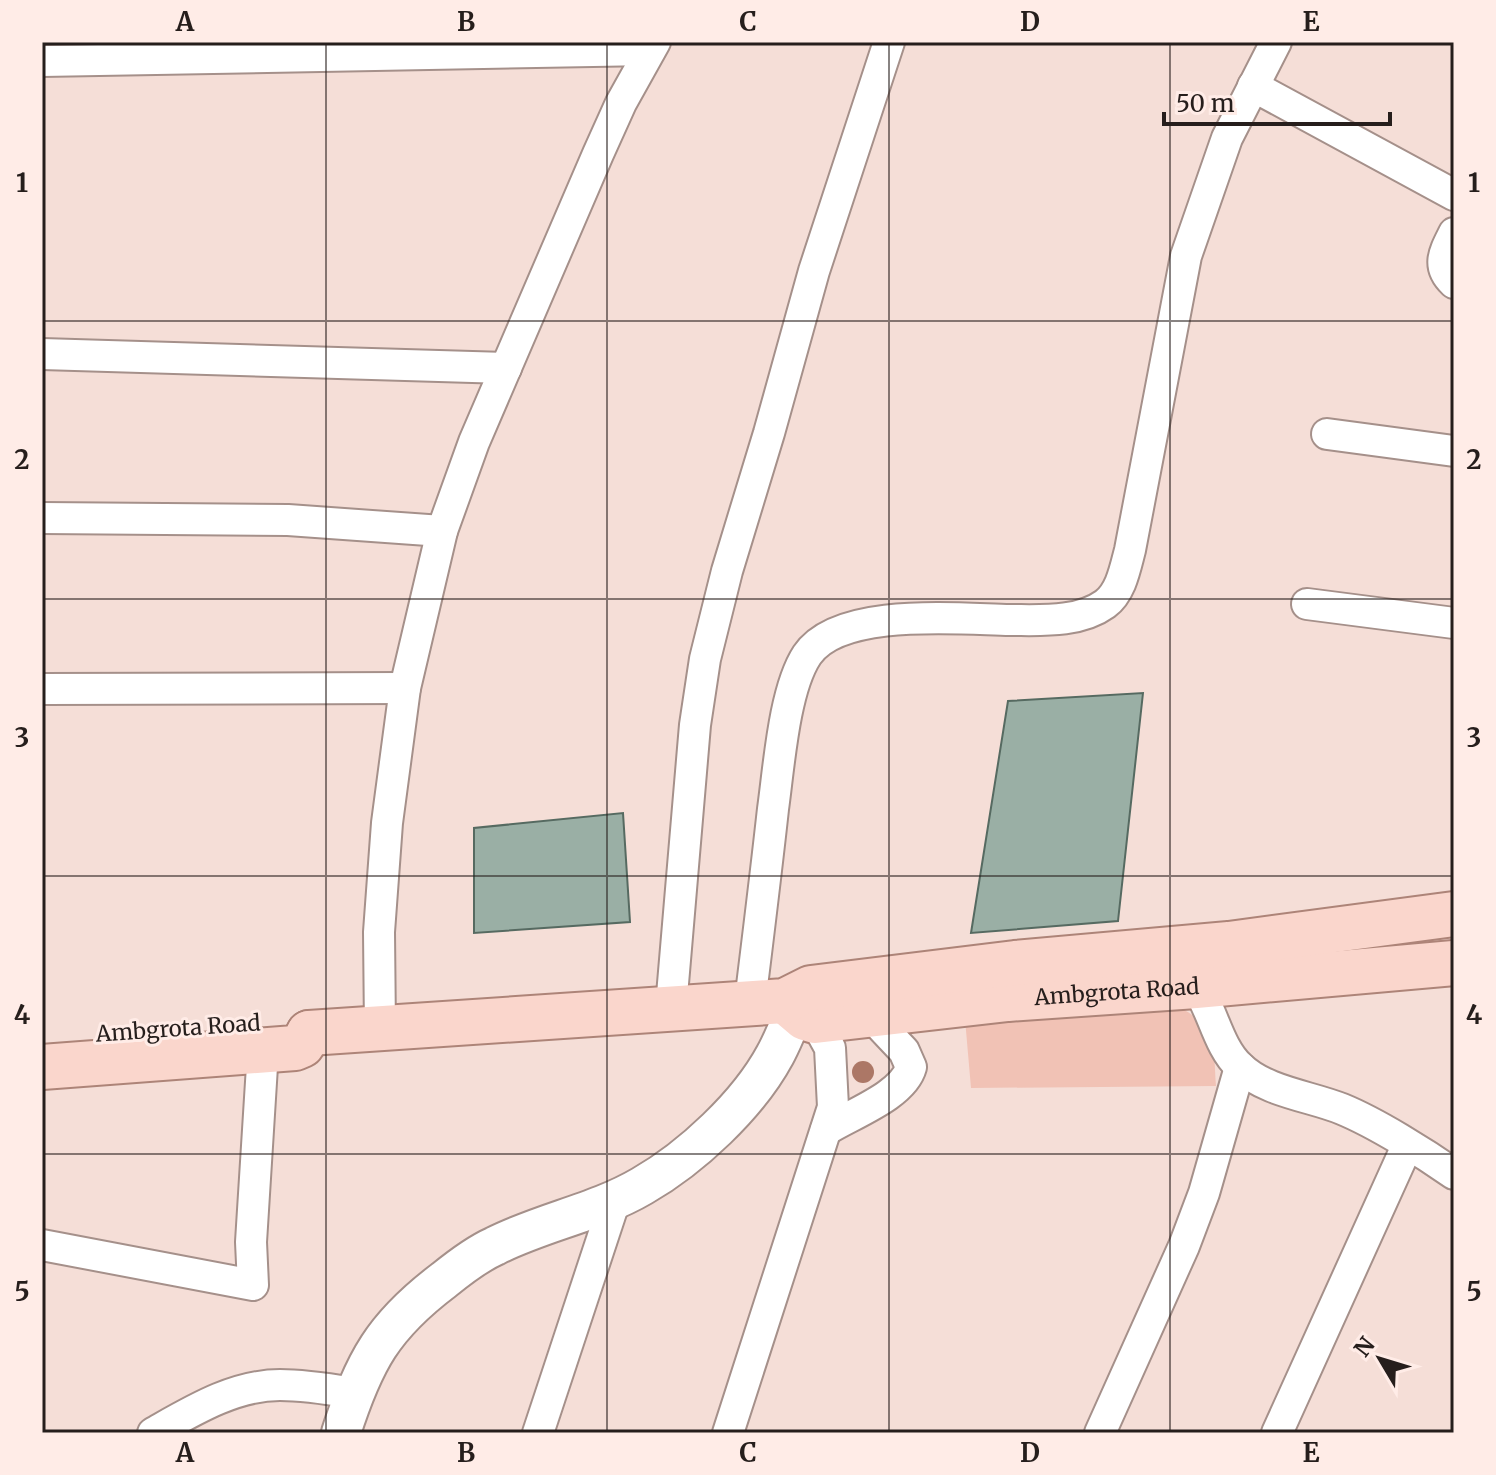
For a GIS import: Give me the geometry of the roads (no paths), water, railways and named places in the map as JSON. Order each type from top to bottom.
[{"type":"main road","points":[[787,1009],[811,988],[1015,963],[1229,944],[1454,914]]},
{"type":"main road","name":"Ambgrota Road","points":[[42,1037],[286,1021],[302,1025],[309,1033],[380,1030],[671,1007],[787,1009],[871,1016],[1008,999],[1454,963]]},
{"type":"main road","points":[[42,1067],[263,1050],[302,1045],[309,1033]]},
{"type":"street","points":[[671,1007],[695,725],[705,659],[727,571],[814,271],[889,42]]},
{"type":"street","points":[[341,1433],[354,1393],[375,1350],[395,1321],[459,1268],[494,1246],[615,1200],[643,1186],[711,1135],[744,1098],[774,1057],[787,1009],[781,750],[798,673],[816,644],[843,629],[866,624],[911,620],[1064,618],[1096,610],[1116,593],[1130,550],[1186,256],[1227,138],[1276,42]]},
{"type":"street","points":[[42,61],[652,46],[615,116],[474,442],[442,531],[405,688],[381,885],[380,1030]]},
{"type":"street","points":[[1253,86],[1454,195]]},
{"type":"street","points":[[1454,233],[1442,257],[1442,265],[1454,283]]},
{"type":"street","points":[[42,354],[506,368]]},
{"type":"street","points":[[1327,434],[1454,451]]},
{"type":"street","points":[[42,518],[288,520],[442,531]]},
{"type":"street","points":[[1307,604],[1454,623]]},
{"type":"street","points":[[42,689],[405,688]]},
{"type":"street","points":[[1196,986],[1240,1067],[1272,1086],[1346,1111],[1454,1174]]},
{"type":"street","points":[[728,1433],[833,1107],[830,1048],[787,1009]]},
{"type":"street","points":[[826,1130],[881,1099],[909,1076],[911,1067],[904,1051],[871,1016]]},
{"type":"street","points":[[42,1245],[253,1285],[251,1242],[263,1050]]},
{"type":"street","points":[[1100,1433],[1199,1206],[1240,1067]]},
{"type":"street","points":[[1277,1433],[1407,1146]]},
{"type":"street","points":[[538,1433],[615,1200]]},
{"type":"street","points":[[153,1433],[194,1410],[239,1391],[277,1385],[354,1393]]}]
